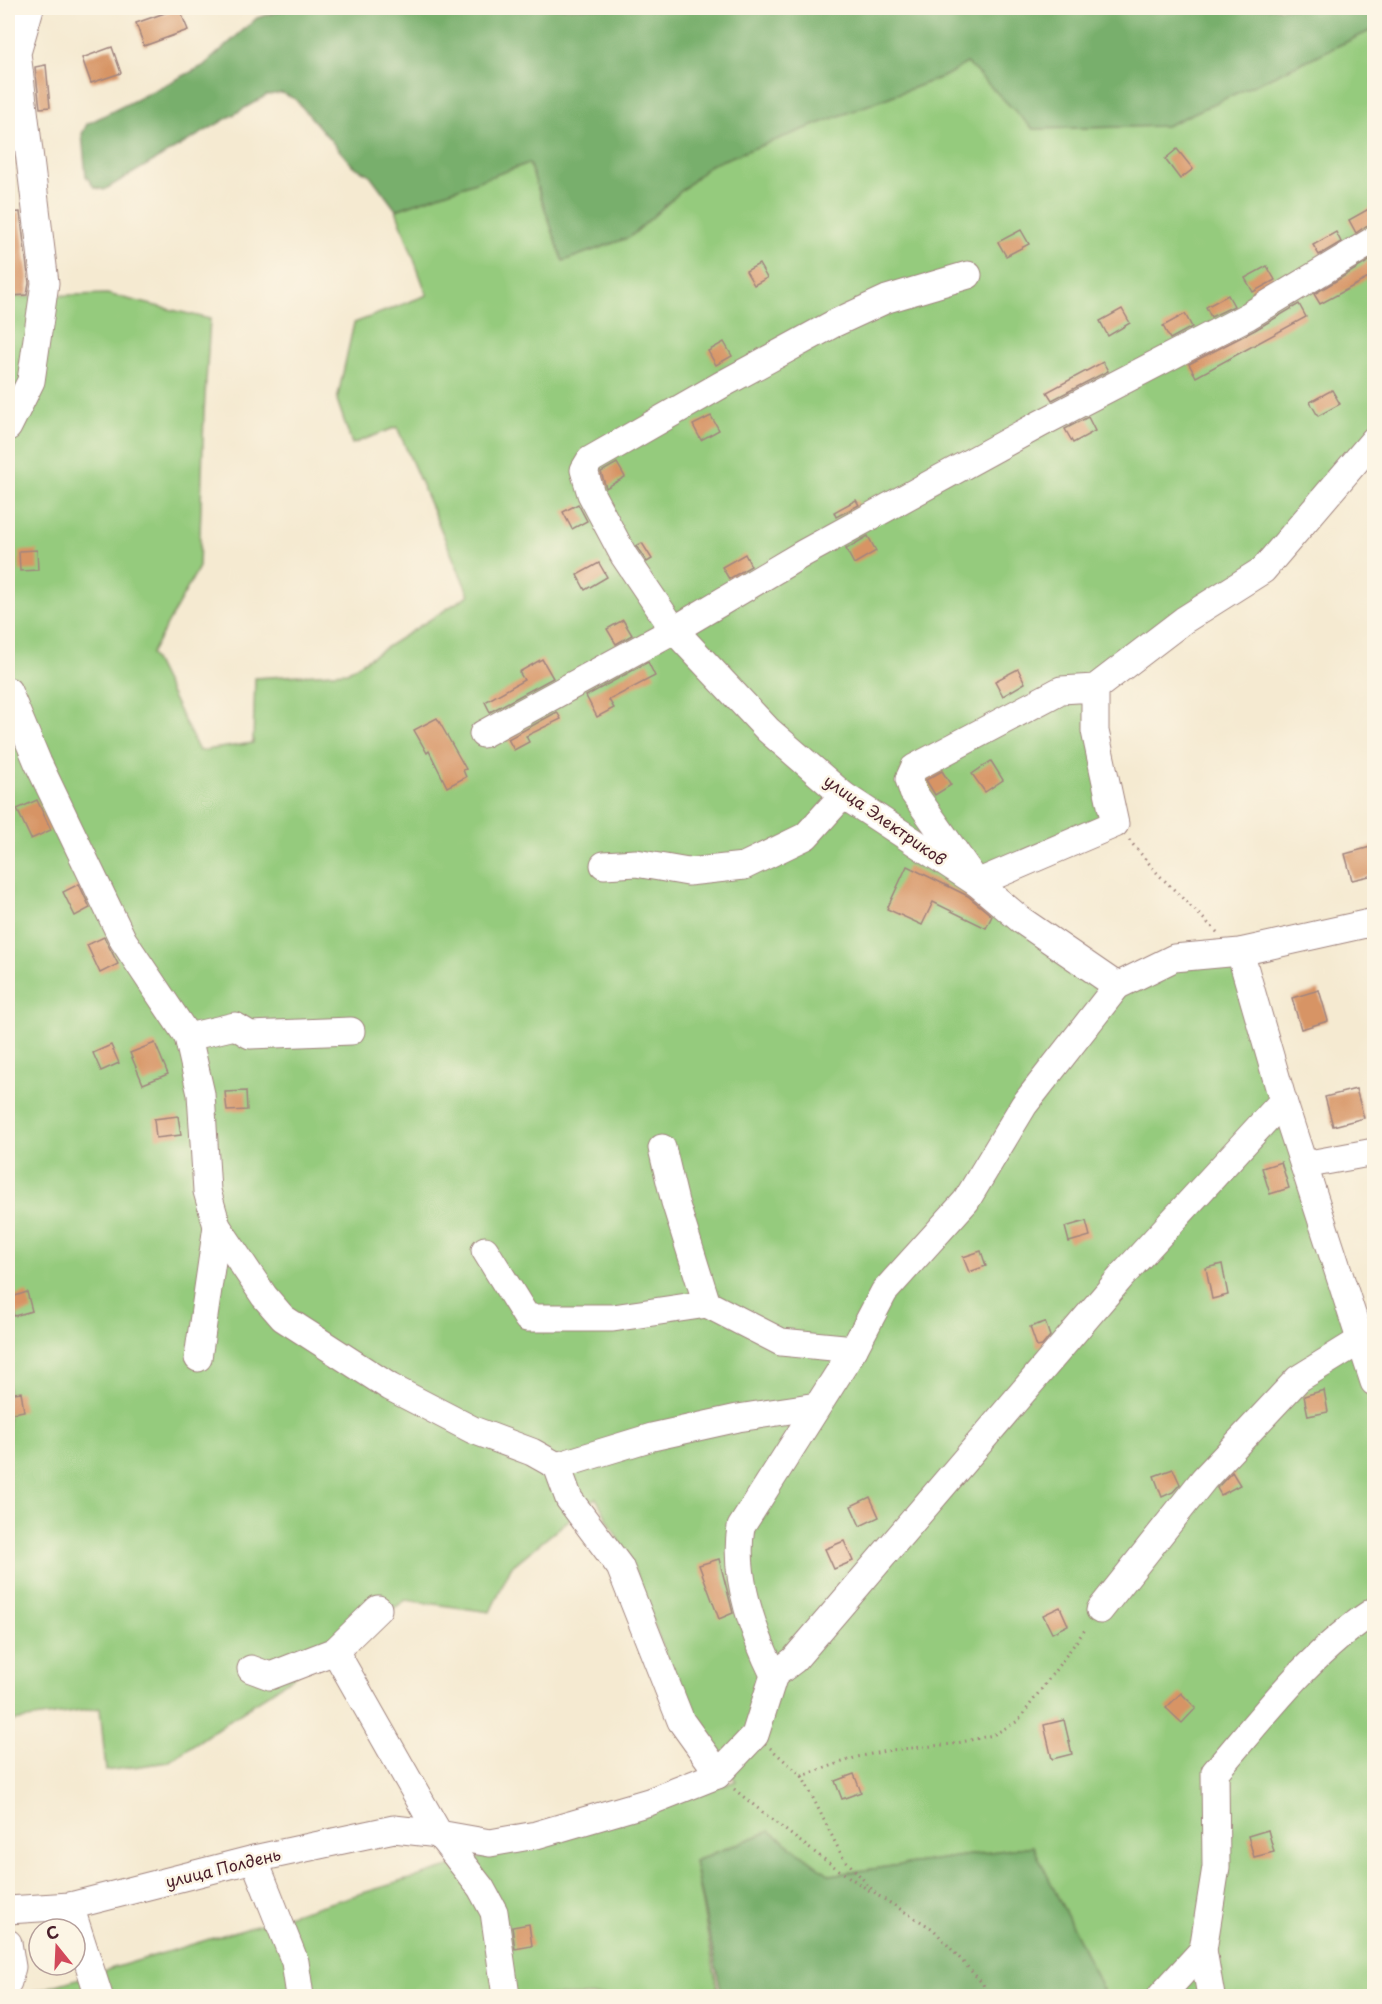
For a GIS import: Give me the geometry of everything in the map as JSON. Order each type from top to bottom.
[{"type":"street","points":[[8,427],[31,381],[45,283],[17,54],[25,10]]},
{"type":"street","points":[[483,734],[674,630],[824,542],[1040,424],[1248,316],[1374,240]]},
{"type":"street","name":"улица Электриков","points":[[968,275],[887,299],[836,323],[590,460],[584,470],[591,494],[624,556],[674,630],[768,730],[843,795],[977,883],[1022,920],[1117,986]]},
{"type":"street","points":[[1095,688],[1095,731],[1115,824],[977,883],[913,792],[909,779],[914,768],[1061,690],[1095,688],[1184,620],[1263,570],[1374,440]]},
{"type":"street","points":[[8,691],[38,763],[123,940],[188,1037],[201,1094],[207,1191],[217,1226],[264,1296],[283,1318],[390,1387],[473,1430],[532,1452],[557,1466],[569,1499],[620,1567],[681,1721],[717,1774],[755,1735],[774,1675],[794,1660],[1122,1276],[1283,1101]]},
{"type":"street","points":[[604,865],[636,863],[688,872],[744,866],[806,836],[843,795]]},
{"type":"street","points":[[774,1675],[759,1643],[739,1568],[738,1545],[741,1527],[854,1349],[884,1292],[966,1201],[1024,1105],[1117,986],[1174,958],[1240,952],[1374,922]]},
{"type":"street","points":[[1240,952],[1283,1101],[1374,1382]]},
{"type":"street","points":[[188,1037],[235,1026],[250,1035],[351,1031]]},
{"type":"street","points":[[662,1148],[675,1202],[707,1304]]},
{"type":"street","points":[[1304,1165],[1374,1152]]},
{"type":"street","points":[[198,1358],[217,1226]]},
{"type":"street","points":[[485,1250],[527,1318],[613,1318],[707,1304],[781,1342],[854,1349]]},
{"type":"street","points":[[1100,1610],[1204,1479],[1298,1379],[1361,1340]]},
{"type":"street","points":[[557,1466],[652,1437],[738,1418],[817,1406]]},
{"type":"street","points":[[250,1669],[270,1676],[335,1651],[378,1610]]},
{"type":"street","points":[[1211,1996],[1203,1950],[1216,1867],[1215,1772],[1304,1670],[1349,1628],[1374,1611]]},
{"type":"street","points":[[335,1651],[438,1834],[481,1888],[494,1912],[506,1996]]},
{"type":"street","name":"улица Полдень","points":[[8,1910],[70,1906],[254,1859],[394,1829],[490,1843],[536,1836],[649,1802],[717,1774]]},
{"type":"street","points":[[254,1859],[295,1962],[300,1996]]},
{"type":"street","points":[[70,1906],[99,1996]]},
{"type":"street","points":[[8,1943],[12,1967],[8,1982]]},
{"type":"street","points":[[1161,1996],[1203,1950]]},
{"type":"path","points":[[1115,824],[1158,874],[1240,952]]},
{"type":"path","points":[[802,1776],[857,1757],[891,1750],[953,1744],[993,1735],[1018,1721],[1100,1610]]},
{"type":"path","points":[[755,1735],[802,1776],[842,1857],[877,1895]]},
{"type":"path","points":[[717,1774],[786,1832],[836,1869],[933,1929],[982,1984],[987,1996]]},
{"type":"green space","points":[[291,8],[1374,8],[1374,29],[1166,126],[1033,129],[967,63],[947,75],[710,165],[630,237],[563,261],[529,163],[396,210],[370,175],[353,166],[295,99],[282,93],[267,95],[104,190],[94,187],[86,176],[82,134],[87,124],[203,66],[257,18]]},
{"type":"green space","points":[[1374,29],[1374,440],[1263,570],[1095,688],[1115,824],[978,883],[1117,986],[1240,952],[1374,1382],[1374,1996],[1106,1996],[1033,1846],[830,1875],[770,1831],[694,1861],[719,1996],[20,1996],[736,1781],[683,1704],[634,1569],[596,1498],[511,1567],[490,1612],[406,1600],[168,1762],[106,1771],[100,1708],[8,1722],[8,297],[107,294],[210,319],[204,413],[199,567],[151,654],[199,751],[253,743],[255,678],[347,672],[469,595],[397,427],[352,444],[337,400],[354,323],[427,295],[396,210],[529,163],[563,261],[630,237],[710,165],[947,75],[967,62],[1034,129],[1166,126]]},
{"type":"green space","points":[[770,1831],[830,1875],[1033,1846],[1106,1996],[722,1996],[694,1861]]},
{"type":"building","points":[[179,8],[188,30],[144,46],[136,23]]},
{"type":"building","points":[[112,47],[121,73],[91,83],[82,58]]},
{"type":"building","points":[[46,65],[50,107],[40,108],[35,67]]},
{"type":"building","points":[[1177,149],[1193,169],[1180,179],[1165,159]]},
{"type":"building","points":[[1374,206],[1374,224],[1356,233],[1349,220]]},
{"type":"building","points":[[20,212],[29,283],[27,295],[11,296],[8,266],[8,213]]},
{"type":"building","points":[[1021,230],[1029,244],[1006,256],[998,242]]},
{"type":"building","points":[[1336,232],[1341,242],[1319,255],[1313,245]]},
{"type":"building","points":[[1374,258],[1374,275],[1320,304],[1314,294]]},
{"type":"building","points":[[759,264],[767,278],[754,285],[746,271]]},
{"type":"building","points":[[1267,266],[1275,280],[1253,292],[1245,278]]},
{"type":"building","points":[[1228,295],[1234,306],[1211,317],[1206,307]]},
{"type":"building","points":[[1299,304],[1306,317],[1196,377],[1189,364]]},
{"type":"building","points":[[1122,309],[1130,323],[1108,336],[1100,321]]},
{"type":"building","points":[[1185,314],[1192,327],[1170,339],[1163,326]]},
{"type":"building","points":[[724,342],[732,356],[716,365],[708,351]]},
{"type":"building","points":[[1103,362],[1108,371],[1052,400],[1047,392]]},
{"type":"building","points":[[1332,390],[1340,404],[1318,416],[1310,402]]},
{"type":"building","points":[[711,416],[719,430],[701,440],[693,425]]},
{"type":"building","points":[[1088,417],[1095,431],[1073,443],[1065,429]]},
{"type":"building","points":[[617,463],[625,477],[606,488],[601,472]]},
{"type":"building","points":[[856,500],[859,505],[836,517],[834,512]]},
{"type":"building","points":[[578,504],[587,521],[572,529],[563,512]]},
{"type":"building","points":[[868,536],[876,551],[854,564],[846,549]]},
{"type":"building","points":[[642,543],[652,559],[647,562],[636,546]]},
{"type":"building","points":[[37,550],[38,570],[20,571],[19,551]]},
{"type":"building","points":[[745,554],[751,566],[729,579],[722,567]]},
{"type":"building","points":[[599,563],[607,577],[585,590],[577,575]]},
{"type":"building","points":[[623,620],[632,635],[616,644],[607,629]]},
{"type":"building","points":[[542,659],[553,678],[490,712],[485,702],[524,680],[519,672]]},
{"type":"building","points":[[648,662],[655,676],[609,700],[614,708],[597,717],[586,696]]},
{"type":"building","points":[[1018,669],[1025,683],[1003,696],[995,681]]},
{"type":"building","points":[[557,712],[561,719],[526,736],[529,742],[514,750],[508,739]]},
{"type":"building","points":[[437,718],[466,769],[463,770],[466,777],[447,787],[429,751],[427,753],[414,730]]},
{"type":"building","points":[[991,761],[1003,780],[985,792],[972,774]]},
{"type":"building","points":[[942,771],[951,785],[935,795],[926,780]]},
{"type":"building","points":[[37,800],[51,830],[31,839],[17,809]]},
{"type":"building","points":[[1374,846],[1374,875],[1352,880],[1345,854]]},
{"type":"building","points":[[907,866],[968,896],[992,916],[986,928],[933,902],[922,925],[887,909]]},
{"type":"building","points":[[79,884],[90,908],[75,916],[63,892]]},
{"type":"building","points":[[104,937],[118,964],[100,973],[87,945]]},
{"type":"building","points":[[1319,990],[1328,1021],[1301,1029],[1292,998]]},
{"type":"building","points":[[155,1043],[168,1074],[143,1084],[130,1053]]},
{"type":"building","points":[[111,1045],[119,1063],[101,1071],[93,1053]]},
{"type":"building","points":[[1356,1089],[1364,1118],[1333,1126],[1325,1097]]},
{"type":"building","points":[[246,1091],[247,1110],[227,1111],[225,1092]]},
{"type":"building","points":[[178,1116],[181,1135],[156,1138],[154,1119]]},
{"type":"building","points":[[1281,1162],[1289,1188],[1270,1194],[1262,1168]]},
{"type":"building","points":[[1086,1221],[1090,1236],[1069,1242],[1065,1227]]},
{"type":"building","points":[[981,1251],[986,1266],[969,1272],[963,1257]]},
{"type":"building","points":[[1222,1264],[1228,1295],[1212,1299],[1206,1268]]},
{"type":"building","points":[[27,1292],[32,1311],[14,1316],[9,1298]]},
{"type":"building","points":[[1045,1322],[1050,1336],[1042,1346],[1037,1347],[1030,1327]]},
{"type":"building","points":[[1324,1390],[1328,1412],[1308,1416],[1304,1396]]},
{"type":"building","points":[[21,1392],[24,1411],[8,1414],[8,1394]]},
{"type":"building","points":[[1173,1469],[1180,1484],[1173,1492],[1162,1497],[1154,1476]]},
{"type":"building","points":[[1232,1472],[1240,1485],[1221,1495],[1217,1488]]},
{"type":"building","points":[[870,1497],[879,1517],[860,1526],[851,1506]]},
{"type":"building","points":[[844,1541],[853,1561],[834,1569],[825,1549]]},
{"type":"building","points":[[719,1559],[733,1613],[719,1619],[699,1565]]},
{"type":"building","points":[[1060,1607],[1068,1625],[1052,1633],[1043,1615]]},
{"type":"building","points":[[1181,1693],[1196,1708],[1182,1723],[1166,1708]]},
{"type":"building","points":[[1064,1720],[1072,1754],[1052,1759],[1044,1725]]},
{"type":"building","points":[[854,1774],[861,1792],[842,1799],[835,1781]]},
{"type":"building","points":[[1268,1830],[1274,1852],[1254,1857],[1248,1836]]},
{"type":"building","points":[[529,1924],[532,1946],[515,1949],[512,1927]]}]
